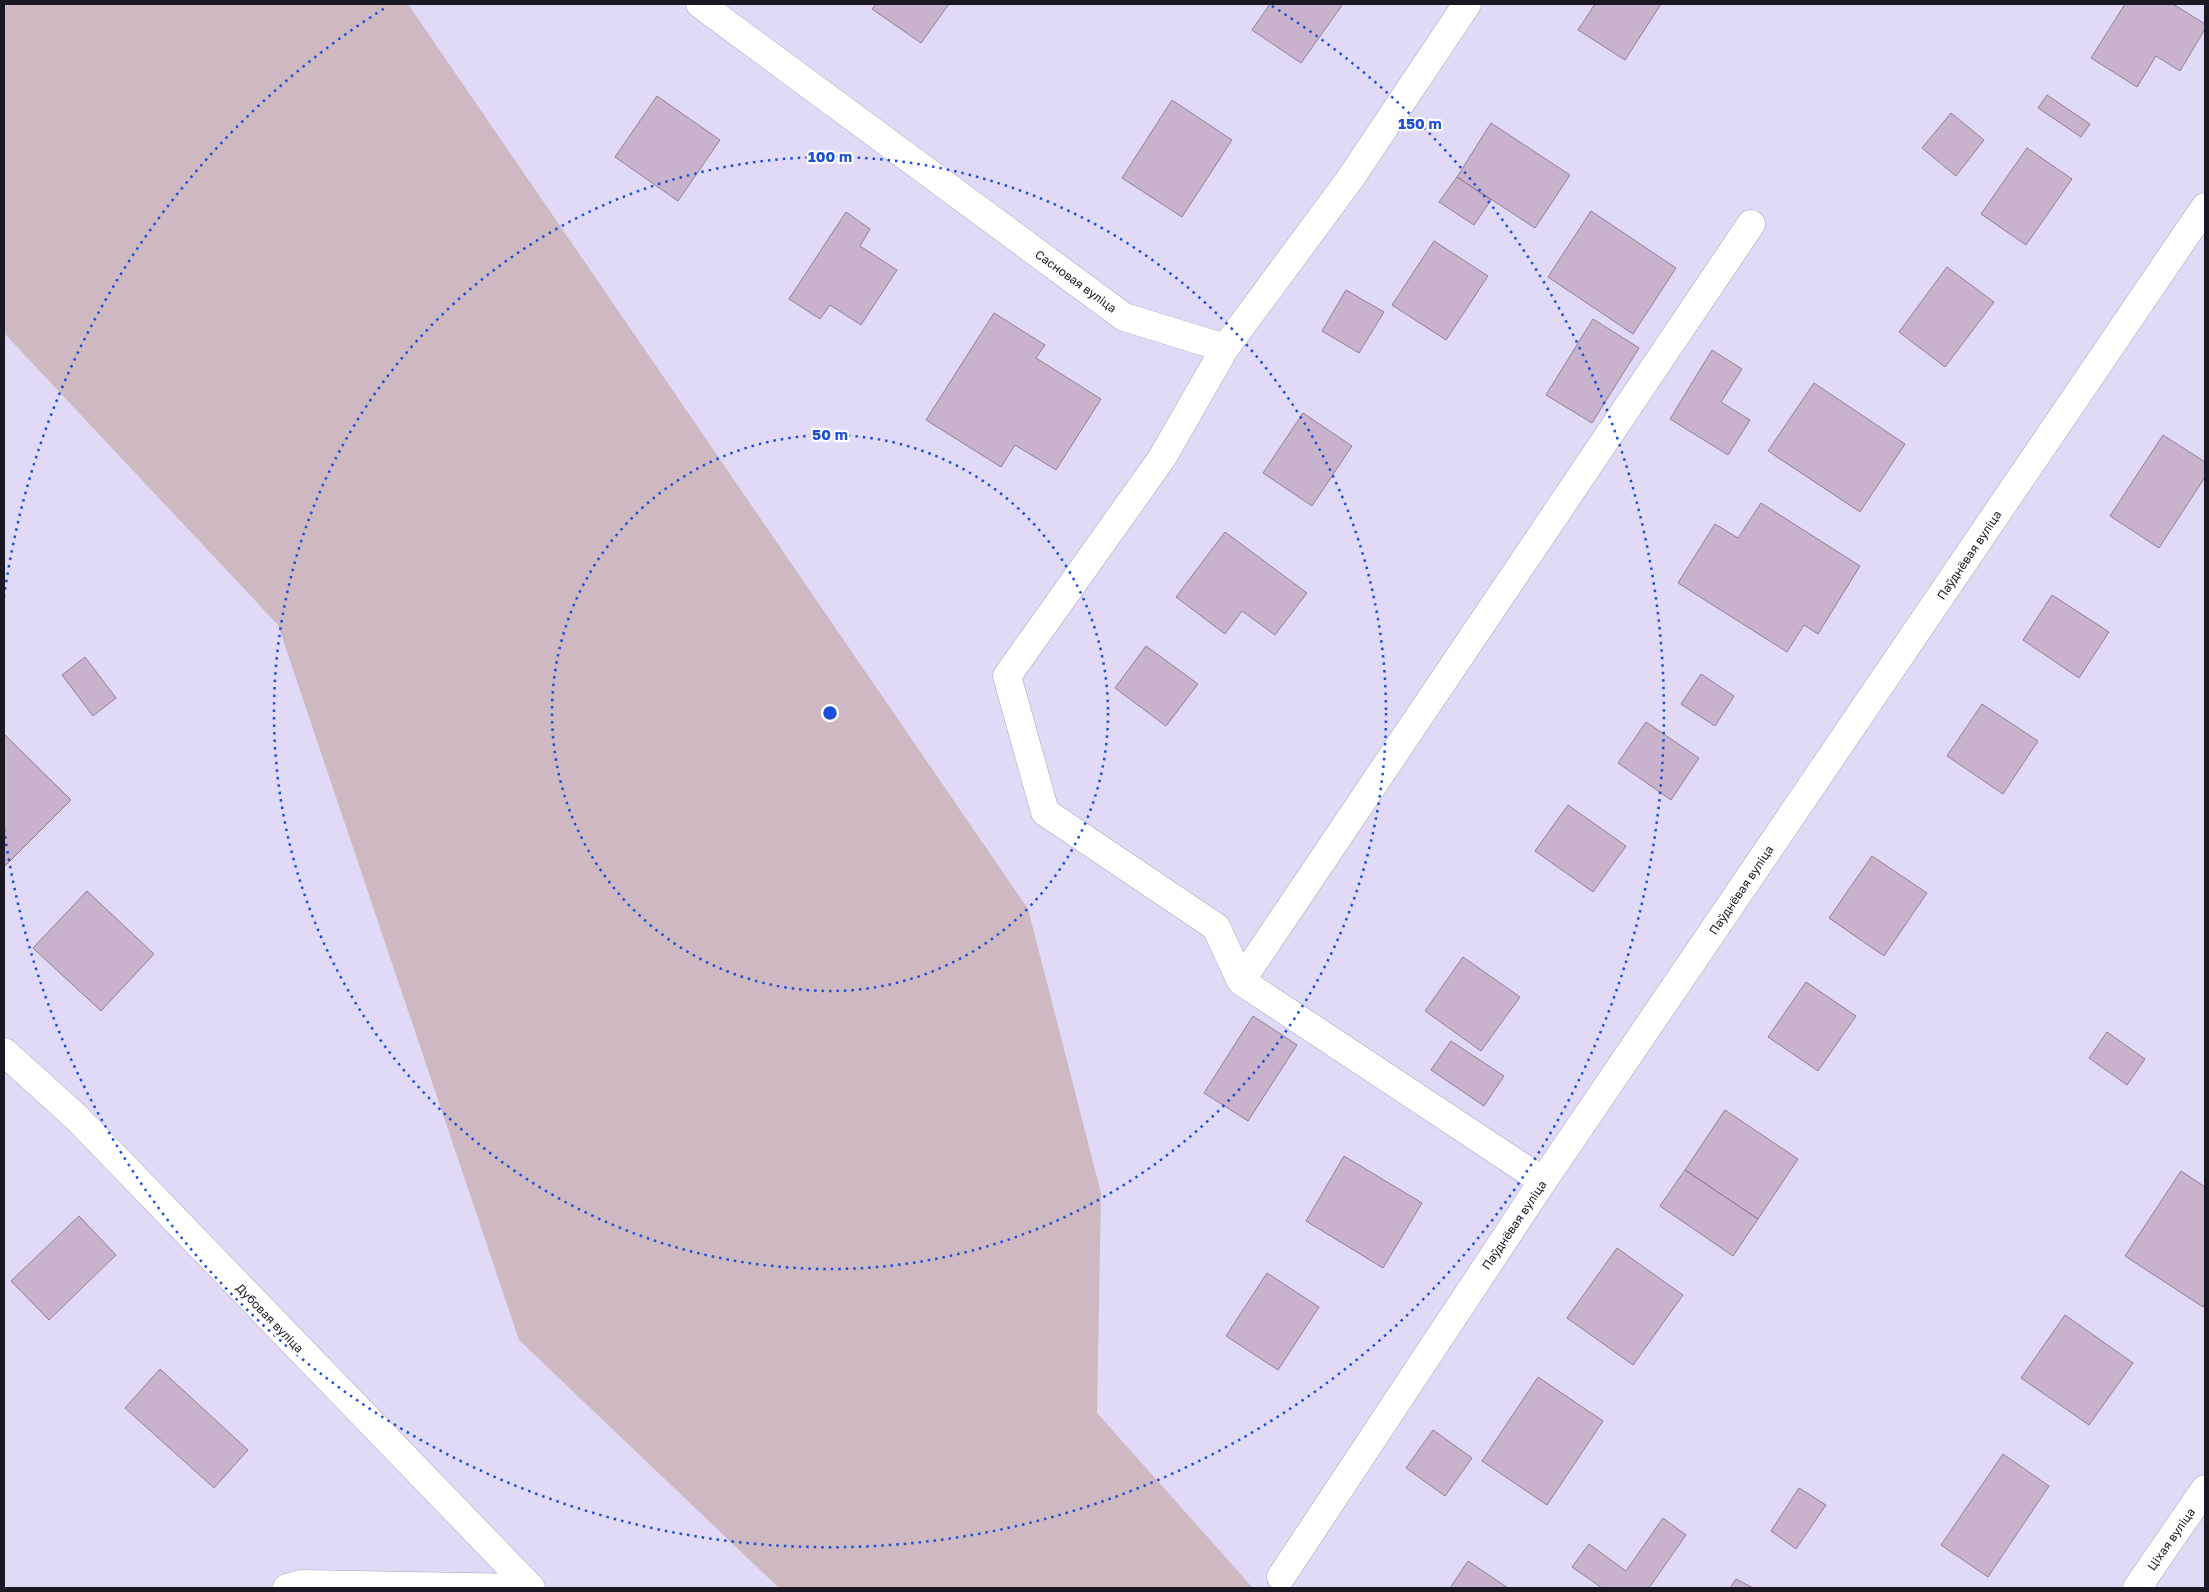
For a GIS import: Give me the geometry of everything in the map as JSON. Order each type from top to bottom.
[{"type":"street","name":"Сасновая вуліца","points":[[700,4],[1124,317],[1225,348]]},
{"type":"street","points":[[1467,4],[1350,179],[1225,348],[1162,458],[1007,676],[1045,812],[1216,927],[1241,981],[1543,1181]]},
{"type":"street","name":"Паўднёвая вуліца","points":[[1281,1576],[1543,1181],[2205,207]]},
{"type":"street","points":[[1241,981],[1751,224]]},
{"type":"street","name":"Дубовая вуліца","points":[[4,1052],[77,1118],[529,1588]]},
{"type":"street","name":"Ціхая вуліца","points":[[2137,1588],[2205,1489]]},
{"type":"street","points":[[287,1588],[300,1584],[529,1588]]},
{"type":"shaded area","points":[[4,4],[408,4],[1028,909],[1101,1193],[1097,1413],[1253,1588],[779,1588],[519,1340],[278,625],[4,333]]},
{"type":"building","points":[[876,4],[949,4],[921,43],[872,9]]},
{"type":"building","points":[[1270,4],[1343,4],[1301,63],[1252,30]]},
{"type":"building","points":[[1595,4],[1661,4],[1625,60],[1578,30]]},
{"type":"building","points":[[2125,4],[2173,4],[2205,24],[2205,29],[2180,71],[2156,56],[2137,87],[2091,58]]},
{"type":"building","points":[[2047,95],[2090,124],[2081,137],[2038,108]]},
{"type":"building","points":[[657,96],[720,140],[678,201],[615,157]]},
{"type":"building","points":[[1172,100],[1232,140],[1182,217],[1122,178]]},
{"type":"building","points":[[1951,113],[1984,140],[1956,176],[1922,148]]},
{"type":"building","points":[[1491,123],[1570,175],[1535,228],[1457,177]]},
{"type":"building","points":[[2027,148],[2072,179],[2026,245],[1981,214]]},
{"type":"building","points":[[1457,177],[1491,200],[1474,225],[1439,202]]},
{"type":"building","points":[[1591,211],[1676,268],[1633,334],[1548,277]]},
{"type":"building","points":[[846,212],[870,229],[860,246],[897,270],[861,325],[830,305],[820,319],[789,299]]},
{"type":"building","points":[[1434,241],[1488,276],[1446,340],[1392,305]]},
{"type":"building","points":[[1947,267],[1994,302],[1945,367],[1899,332]]},
{"type":"building","points":[[1346,290],[1384,312],[1359,353],[1322,331]]},
{"type":"building","points":[[994,313],[1045,345],[1036,358],[1101,399],[1056,470],[1015,445],[1001,467],[926,420]]},
{"type":"building","points":[[1593,319],[1639,348],[1592,423],[1546,395]]},
{"type":"building","points":[[1712,350],[1742,369],[1721,402],[1750,420],[1728,455],[1670,419]]},
{"type":"building","points":[[1814,383],[1905,444],[1860,512],[1768,451]]},
{"type":"building","points":[[1303,413],[1352,446],[1312,506],[1263,473]]},
{"type":"building","points":[[2163,435],[2205,462],[2205,477],[2159,548],[2110,516]]},
{"type":"building","points":[[1761,503],[1860,566],[1818,634],[1804,625],[1787,652],[1678,583],[1715,524],[1738,538]]},
{"type":"building","points":[[1225,532],[1307,593],[1275,635],[1242,611],[1225,634],[1176,597]]},
{"type":"building","points":[[2052,595],[2109,632],[2079,678],[2023,640]]},
{"type":"building","points":[[1146,646],[1198,684],[1166,726],[1115,688]]},
{"type":"building","points":[[85,657],[116,698],[93,716],[62,675]]},
{"type":"building","points":[[1701,674],[1734,696],[1715,726],[1681,704]]},
{"type":"building","points":[[1982,704],[2038,741],[2003,794],[1947,756]]},
{"type":"building","points":[[1646,722],[1699,758],[1671,800],[1618,763]]},
{"type":"building","points":[[4,736],[71,800],[4,867]]},
{"type":"building","points":[[1568,805],[1626,846],[1593,892],[1535,851]]},
{"type":"building","points":[[1872,856],[1927,893],[1884,956],[1829,918]]},
{"type":"building","points":[[87,891],[154,954],[101,1011],[33,948]]},
{"type":"building","points":[[1463,957],[1520,997],[1481,1051],[1425,1011]]},
{"type":"building","points":[[1806,982],[1856,1016],[1818,1071],[1768,1037]]},
{"type":"building","points":[[1253,1016],[1297,1045],[1248,1121],[1204,1093]]},
{"type":"building","points":[[2107,1032],[2145,1059],[2127,1085],[2089,1058]]},
{"type":"building","points":[[1451,1041],[1504,1076],[1484,1106],[1431,1070]]},
{"type":"building","points":[[1725,1110],[1798,1159],[1758,1219],[1685,1170]]},
{"type":"building","points":[[1344,1156],[1422,1203],[1383,1268],[1306,1221]]},
{"type":"building","points":[[1685,1170],[1758,1219],[1733,1256],[1660,1206]]},
{"type":"building","points":[[2181,1171],[2205,1187],[2205,1303],[2203,1307],[2125,1256]]},
{"type":"building","points":[[79,1216],[116,1255],[49,1320],[11,1281]]},
{"type":"building","points":[[1617,1248],[1683,1295],[1633,1365],[1567,1318]]},
{"type":"building","points":[[1267,1273],[1319,1307],[1278,1370],[1226,1336]]},
{"type":"building","points":[[2065,1315],[2133,1363],[2089,1425],[2021,1378]]},
{"type":"building","points":[[160,1369],[248,1450],[214,1488],[125,1408]]},
{"type":"building","points":[[1538,1377],[1603,1421],[1547,1505],[1482,1461]]},
{"type":"building","points":[[1433,1430],[1472,1458],[1445,1496],[1406,1468]]},
{"type":"building","points":[[2003,1454],[2049,1486],[1988,1577],[1941,1545]]},
{"type":"building","points":[[1799,1488],[1826,1505],[1796,1549],[1771,1531]]},
{"type":"building","points":[[1663,1518],[1686,1535],[1649,1588],[1602,1588],[1572,1567],[1589,1544],[1626,1571]]},
{"type":"building","points":[[1468,1561],[1508,1588],[1450,1588]]},
{"type":"building","points":[[1736,1579],[1753,1588],[1730,1588]]}]
